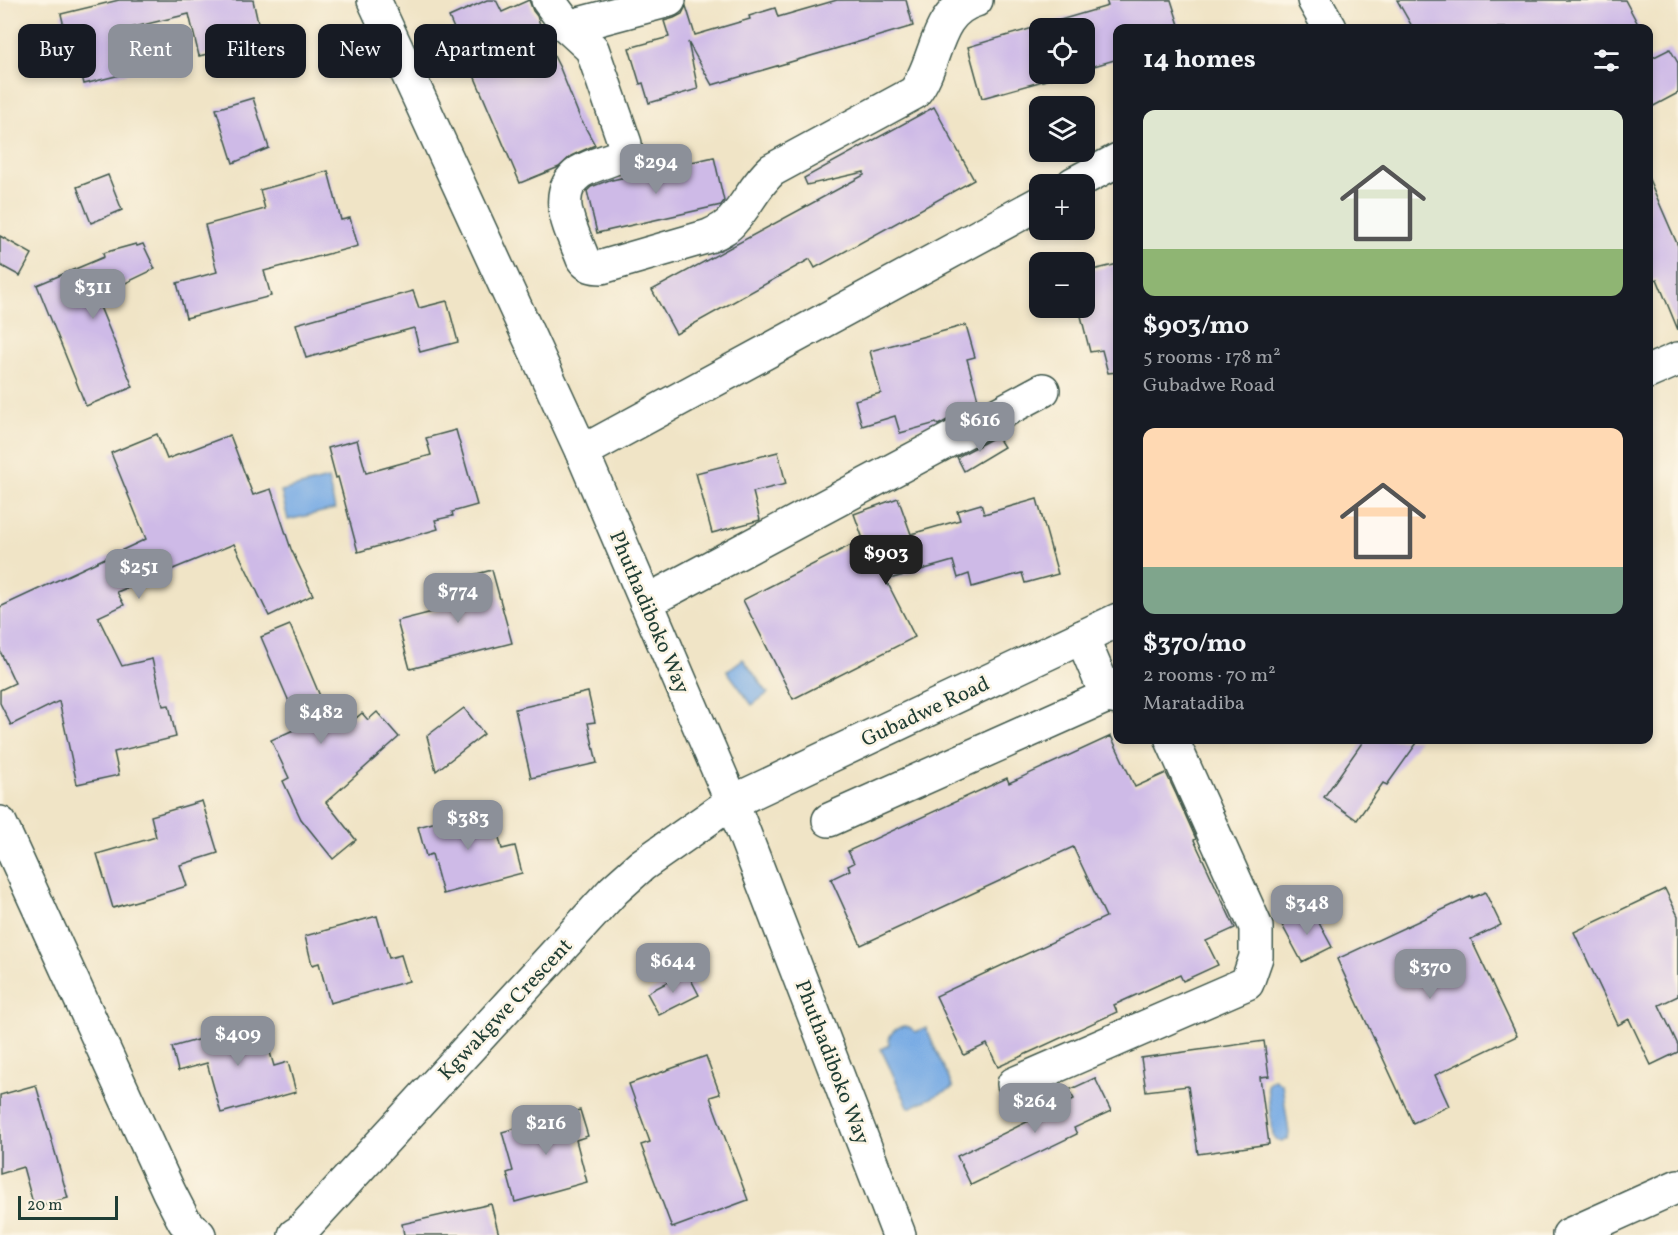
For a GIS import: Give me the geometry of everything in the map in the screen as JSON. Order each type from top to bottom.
[{"type":"street","name":"Phuthadiboko Way","points":[[374,0],[582,452],[732,801],[899,1235]]},
{"type":"street","points":[[548,0],[568,27],[592,49],[626,148],[620,156],[581,172],[566,190],[564,210],[583,259],[590,266],[596,267],[709,236],[722,230],[733,221],[761,180],[772,170],[914,93],[922,83],[943,25],[954,12],[976,0]]},
{"type":"street","points":[[568,27],[669,0]]},
{"type":"street","points":[[1314,0],[1328,24]]},
{"type":"street","points":[[1091,174],[1113,163]]},
{"type":"street","points":[[582,452],[1029,208]]},
{"type":"street","points":[[1653,370],[1678,359]]},
{"type":"street","points":[[646,602],[1043,390]]},
{"type":"street","name":"Gubadwe Road","points":[[732,801],[1113,622]]},
{"type":"street","points":[[829,820],[1112,697],[1082,637]]},
{"type":"street","points":[[1014,1084],[1247,983],[1256,957],[1256,927],[1174,744]]},
{"type":"street","name":"Kgwakgwe Crescent","points":[[295,1235],[614,890],[642,865],[732,801]]},
{"type":"street","points":[[0,823],[169,1192],[184,1221],[199,1235]]},
{"type":"street","points":[[1569,1235],[1678,1186]]},
{"type":"water","points":[[328,479],[335,509],[288,520],[281,491]]},
{"type":"water","points":[[743,659],[768,693],[752,705],[727,671]]},
{"type":"water","points":[[904,1026],[916,1032],[926,1028],[953,1088],[909,1108],[881,1049],[889,1045],[891,1035],[895,1030]]},
{"type":"water","points":[[1274,1079],[1282,1084],[1289,1133],[1288,1139],[1282,1142],[1276,1140],[1273,1135],[1267,1086]]},
{"type":"building","points":[[119,0],[253,0],[258,24],[205,24],[205,55],[199,56],[189,14],[147,24],[108,24],[108,78],[84,84],[83,78],[96,78],[96,24],[63,24],[61,14]]},
{"type":"building","points":[[487,0],[496,0],[502,12],[529,0],[540,24],[452,24],[449,17]]},
{"type":"building","points":[[837,0],[906,0],[913,26],[712,85],[688,42],[698,89],[649,103],[643,83],[640,84],[629,48],[669,37],[664,21],[682,14],[686,6],[695,35],[750,19],[749,16],[775,8],[778,17]]},
{"type":"building","points":[[1106,0],[1171,0],[1179,24],[1113,24],[1113,60],[1095,66],[1095,18],[1067,18],[1108,6]]},
{"type":"building","points":[[1397,0],[1625,0],[1638,24],[1411,24]]},
{"type":"building","points":[[1029,29],[1029,84],[1032,84],[982,98],[968,47]]},
{"type":"building","points":[[1670,49],[1678,63],[1678,93],[1653,106],[1653,58]]},
{"type":"building","points":[[557,62],[580,118],[595,145],[571,156],[559,167],[520,183],[475,78],[557,78]]},
{"type":"building","points":[[253,98],[269,148],[233,163],[216,109]]},
{"type":"building","points":[[934,107],[974,180],[815,268],[810,259],[676,334],[652,290],[864,175],[864,172],[807,185],[804,178]]},
{"type":"building","points":[[714,157],[724,201],[721,205],[597,233],[587,191],[591,187],[612,179]]},
{"type":"building","points":[[328,171],[341,220],[350,218],[358,246],[264,271],[271,296],[186,318],[177,283],[217,272],[205,225],[265,209],[260,190]]},
{"type":"building","points":[[108,175],[122,210],[91,223],[77,187]]},
{"type":"building","points":[[1653,188],[1678,246],[1678,330],[1657,279],[1653,280]]},
{"type":"building","points":[[0,236],[32,254],[20,276],[0,265]]},
{"type":"building","points":[[136,244],[137,246],[143,244],[155,269],[96,297],[133,387],[86,406],[37,285],[104,257],[103,253]]},
{"type":"building","points":[[1113,265],[1113,372],[1108,373],[1102,350],[1090,352],[1082,318],[1095,318],[1095,269]]},
{"type":"building","points":[[413,291],[419,308],[447,301],[458,342],[420,352],[414,328],[306,358],[296,324]]},
{"type":"building","points":[[966,325],[975,357],[967,359],[979,403],[938,425],[936,423],[900,433],[895,416],[862,426],[855,400],[881,393],[870,351]]},
{"type":"building","points":[[456,430],[477,505],[452,512],[453,516],[435,520],[438,529],[358,552],[328,448],[357,440],[366,473],[431,455],[426,438]]},
{"type":"building","points":[[157,434],[167,459],[230,435],[253,495],[271,489],[291,549],[313,595],[269,616],[234,544],[117,592],[124,605],[98,617],[122,666],[152,659],[163,706],[169,705],[176,737],[114,752],[119,775],[77,784],[59,701],[11,725],[0,703],[0,690],[15,683],[0,651],[0,607],[146,539],[111,453]]},
{"type":"building","points":[[997,436],[1004,447],[964,471],[957,457]]},
{"type":"building","points":[[778,452],[786,484],[753,492],[760,520],[712,533],[696,473]]},
{"type":"building","points":[[898,498],[911,534],[960,520],[957,511],[981,504],[984,514],[1037,499],[1058,574],[1025,583],[1022,573],[972,587],[969,574],[958,578],[953,561],[886,580],[915,637],[793,699],[743,600],[863,539],[854,514]]},
{"type":"building","points":[[492,570],[512,643],[410,669],[397,621],[456,606],[450,581]]},
{"type":"building","points":[[290,625],[331,722],[346,709],[355,719],[362,713],[368,720],[377,712],[399,737],[326,802],[356,840],[333,859],[301,819],[283,781],[289,778],[271,740],[300,727],[261,637]]},
{"type":"building","points":[[588,692],[595,722],[588,723],[597,763],[531,778],[515,709]]},
{"type":"building","points":[[464,708],[484,734],[436,771],[427,736]]},
{"type":"building","points":[[1111,736],[1135,787],[1166,773],[1235,928],[1206,941],[1218,965],[1183,981],[1180,975],[1114,1005],[1117,1012],[998,1067],[987,1044],[964,1055],[936,996],[1106,917],[1073,847],[861,945],[831,879],[850,870],[848,866],[854,863],[848,851],[1007,778],[1009,783]]},
{"type":"building","points":[[1361,744],[1416,744],[1387,785],[1383,783],[1357,820],[1324,797]]},
{"type":"building","points":[[202,801],[218,853],[180,865],[187,886],[113,908],[97,854],[156,837],[151,816]]},
{"type":"building","points":[[491,807],[502,849],[515,846],[522,873],[443,894],[432,854],[426,856],[418,827]]},
{"type":"building","points":[[1665,889],[1678,916],[1678,996],[1659,1005],[1678,1045],[1678,1052],[1651,1065],[1629,1019],[1618,1025],[1574,932]]},
{"type":"building","points":[[1485,892],[1501,925],[1471,939],[1517,1036],[1435,1075],[1449,1106],[1413,1123],[1337,959]]},
{"type":"building","points":[[1312,910],[1332,947],[1302,962],[1282,925]]},
{"type":"building","points":[[377,916],[389,958],[401,955],[409,981],[330,1003],[319,963],[312,965],[305,936]]},
{"type":"building","points":[[687,972],[699,995],[659,1015],[647,993]]},
{"type":"building","points":[[261,1022],[274,1066],[288,1062],[296,1092],[221,1113],[207,1063],[178,1071],[172,1047]]},
{"type":"building","points":[[1264,1041],[1269,1076],[1260,1077],[1269,1144],[1198,1154],[1188,1086],[1146,1091],[1141,1058]]},
{"type":"building","points":[[706,1056],[720,1094],[710,1097],[748,1200],[672,1228],[641,1145],[650,1142],[629,1084]]},
{"type":"building","points":[[1095,1078],[1111,1111],[1074,1128],[1077,1134],[971,1185],[957,1156],[1074,1099],[1069,1090]]},
{"type":"building","points":[[36,1085],[68,1198],[34,1207],[23,1167],[0,1174],[0,1095]]},
{"type":"building","points":[[580,1110],[588,1136],[576,1140],[587,1182],[515,1202],[507,1173],[513,1171],[502,1132]]},
{"type":"building","points":[[491,1204],[499,1235],[404,1235],[402,1224]]}]
